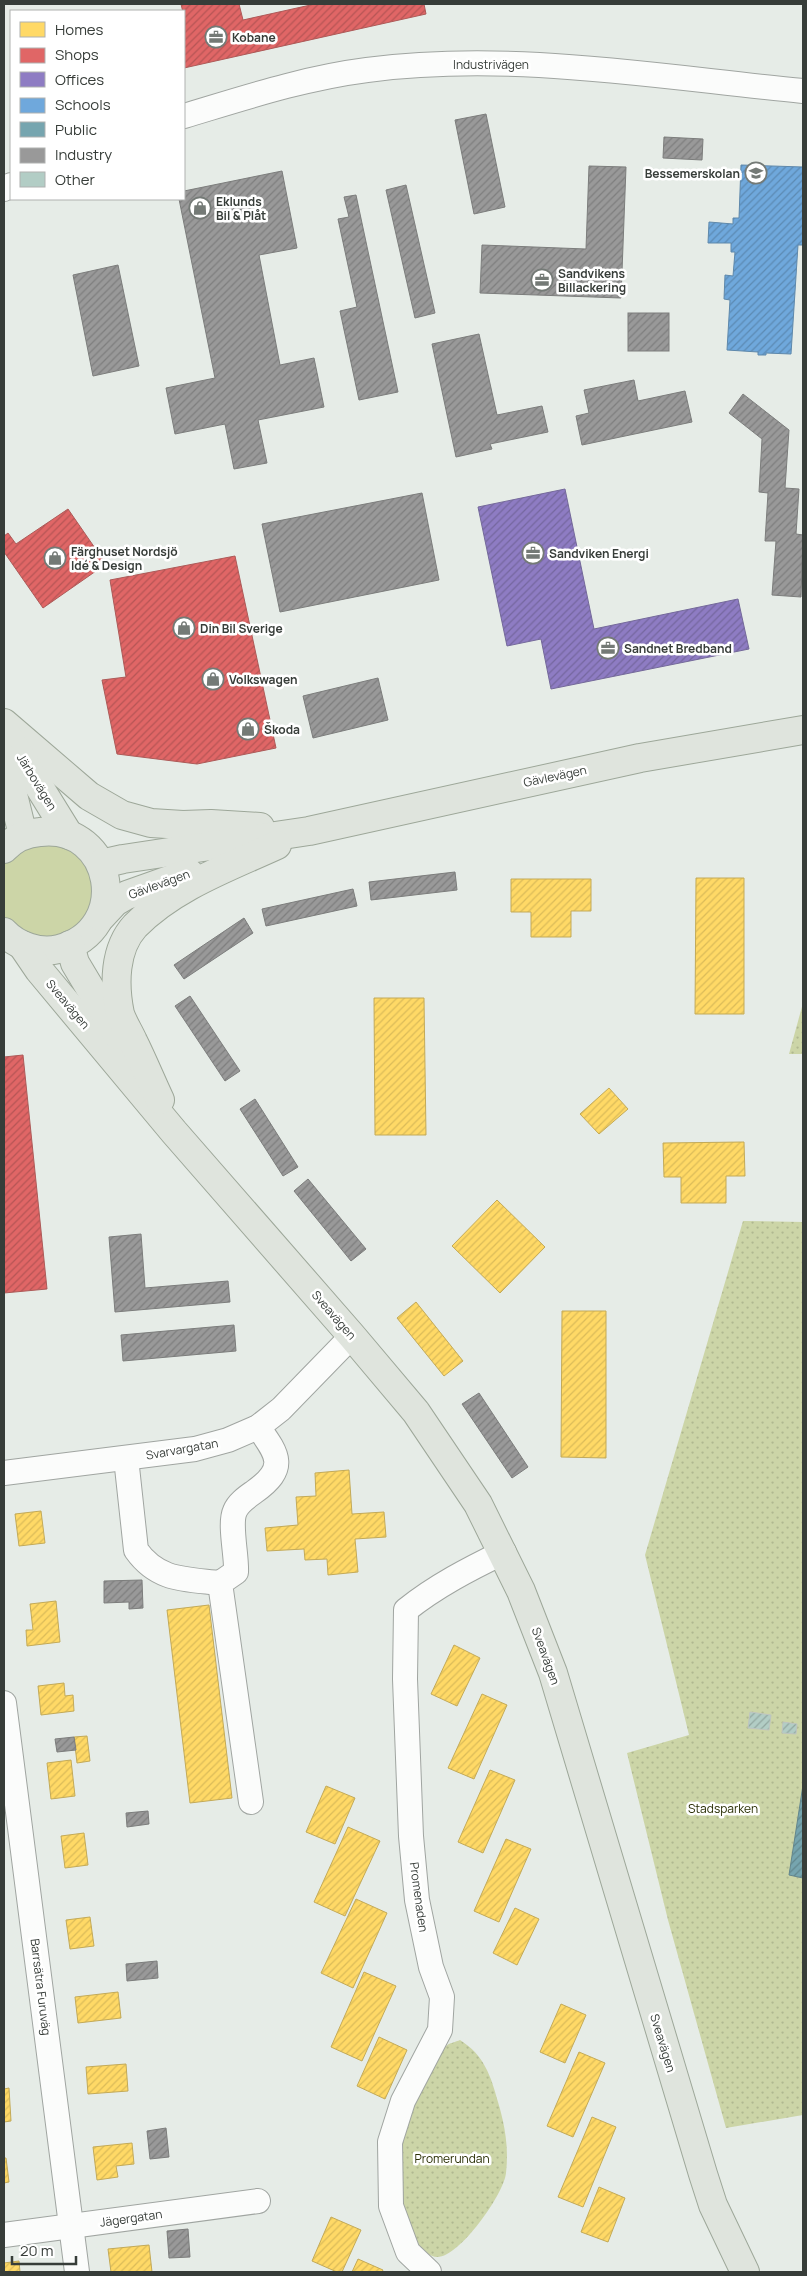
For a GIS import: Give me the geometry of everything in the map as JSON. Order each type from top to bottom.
[{"type":"main road","points":[[4,723],[89,796],[122,815],[151,823],[211,824],[309,831]]},
{"type":"main road","name":"Järbovägen","points":[[4,730],[69,835]]},
{"type":"main road","name":"Gävlevägen","points":[[101,918],[107,895],[107,883],[102,864],[123,858],[309,831],[640,758],[803,730]]},
{"type":"main road","name":"Järbovägen","points":[[4,758],[13,842]]},
{"type":"main road","points":[[13,842],[48,831],[69,835],[89,848],[102,864]]},
{"type":"main road","points":[[174,1132],[121,1015],[117,992],[117,971],[118,961],[125,943],[134,927],[172,896],[220,871],[309,831]]},
{"type":"main road","name":"Gävlevägen","points":[[13,938],[48,950],[70,945],[85,937],[115,902],[127,895],[309,831]]},
{"type":"main road","name":"Sveavägen","points":[[13,938],[174,1132],[416,1412],[478,1504],[504,1552],[553,1673],[713,2205],[744,2272]]},
{"type":"main road","name":"Sveavägen","points":[[70,945],[76,962],[174,1132]]},
{"type":"street","name":"Industrivägen","points":[[185,116],[292,83],[366,70],[454,63],[531,63],[803,91]]},
{"type":"street","name":"Svarvargatan","points":[[4,1473],[195,1449],[228,1440],[258,1427],[281,1409],[352,1336]]},
{"type":"street","points":[[126,1458],[136,1550],[144,1561],[168,1576],[220,1583],[236,1572],[234,1512],[244,1500],[263,1486],[273,1472],[277,1460],[275,1451],[258,1427]]},
{"type":"street","name":"Promenaden","points":[[429,2272],[408,2252],[391,2206],[390,2142],[403,2101],[440,2030],[442,1997],[430,1967],[417,1900],[411,1836],[405,1679],[406,1610],[426,1594],[451,1579],[504,1552]]},
{"type":"street","points":[[220,1583],[251,1802]]},
{"type":"street","name":"Barrsätra Furuväg","points":[[4,1702],[77,2272]]},
{"type":"street","name":"Jägergatan","points":[[4,2235],[258,2201]]},
{"type":"green space","points":[[56,831],[107,883],[70,945],[4,932],[4,850]]},
{"type":"green space","points":[[803,1003],[803,1054],[789,1054]]},
{"type":"green space","name":"Stadsparken","points":[[743,1221],[803,1222],[803,2115],[726,2128],[668,1920],[627,1753],[689,1735],[645,1555]]},
{"type":"green space","name":"Promerundan","points":[[460,2040],[481,2059],[492,2083],[506,2137],[506,2173],[497,2195],[479,2223],[457,2247],[446,2255],[437,2257],[428,2254],[420,2246],[407,2221],[398,2192],[396,2165],[406,2119],[419,2084],[439,2053],[449,2044]]},
{"type":"building: Homes","points":[[696,878],[744,878],[744,1014],[695,1014]]},
{"type":"building: Homes","points":[[511,879],[591,879],[591,911],[571,911],[571,937],[531,937],[531,912],[511,912]]},
{"type":"building: Homes","points":[[374,998],[424,998],[426,1135],[375,1135]]},
{"type":"building: Homes","points":[[609,1088],[628,1109],[599,1134],[580,1114]]},
{"type":"building: Homes","points":[[744,1142],[745,1176],[726,1176],[726,1203],[681,1203],[681,1177],[664,1177],[663,1143]]},
{"type":"building: Homes","points":[[497,1200],[545,1247],[500,1293],[452,1246]]},
{"type":"building: Homes","points":[[416,1302],[463,1361],[444,1376],[397,1318]]},
{"type":"building: Homes","points":[[562,1311],[606,1311],[606,1458],[561,1457]]},
{"type":"building: Homes","points":[[349,1470],[352,1514],[384,1512],[386,1537],[355,1539],[358,1572],[328,1575],[327,1559],[305,1560],[304,1549],[267,1551],[265,1528],[298,1525],[296,1497],[316,1496],[315,1473]]},
{"type":"building: Homes","points":[[41,1511],[45,1543],[19,1546],[15,1514]]},
{"type":"building: Homes","points":[[56,1601],[60,1642],[27,1646],[26,1630],[33,1630],[30,1604]]},
{"type":"building: Homes","points":[[209,1605],[232,1798],[190,1803],[167,1610]]},
{"type":"building: Homes","points":[[454,1645],[480,1658],[457,1706],[431,1694]]},
{"type":"building: Homes","points":[[64,1683],[65,1696],[73,1695],[74,1711],[41,1715],[38,1686]]},
{"type":"building: Homes","points":[[482,1694],[507,1705],[474,1779],[448,1768]]},
{"type":"building: Homes","points":[[87,1736],[90,1761],[77,1763],[74,1737]]},
{"type":"building: Homes","points":[[71,1760],[75,1796],[51,1799],[47,1763]]},
{"type":"building: Homes","points":[[490,1770],[515,1780],[483,1853],[458,1842]]},
{"type":"building: Homes","points":[[326,1786],[355,1798],[335,1844],[306,1832]]},
{"type":"building: Homes","points":[[348,1827],[380,1841],[345,1916],[314,1902]]},
{"type":"building: Homes","points":[[84,1833],[88,1865],[65,1868],[61,1836]]},
{"type":"building: Homes","points":[[506,1839],[531,1849],[499,1922],[474,1911]]},
{"type":"building: Homes","points":[[356,1899],[387,1913],[353,1988],[321,1973]]},
{"type":"building: Homes","points":[[515,1908],[539,1919],[517,1965],[493,1953]]},
{"type":"building: Homes","points":[[90,1917],[94,1946],[70,1949],[66,1920]]},
{"type":"building: Homes","points":[[364,1972],[396,1986],[362,2061],[331,2047]]},
{"type":"building: Homes","points":[[118,1992],[121,2018],[78,2023],[75,1997]]},
{"type":"building: Homes","points":[[561,2004],[586,2015],[565,2063],[540,2052]]},
{"type":"building: Homes","points":[[379,2037],[407,2050],[385,2099],[357,2086]]},
{"type":"building: Homes","points":[[579,2052],[605,2063],[573,2137],[547,2126]]},
{"type":"building: Homes","points":[[126,2064],[128,2091],[88,2094],[86,2067]]},
{"type":"building: Homes","points":[[9,2088],[11,2121],[4,2122],[4,2089]]},
{"type":"building: Homes","points":[[592,2117],[616,2127],[583,2207],[558,2197]]},
{"type":"building: Homes","points":[[132,2143],[134,2164],[116,2166],[118,2177],[97,2180],[93,2147]]},
{"type":"building: Homes","points":[[4,2158],[6,2158],[9,2182],[4,2183]]},
{"type":"building: Homes","points":[[599,2187],[625,2198],[608,2242],[581,2232]]},
{"type":"building: Homes","points":[[331,2217],[361,2230],[342,2272],[337,2272],[312,2261]]},
{"type":"building: Homes","points":[[149,2245],[152,2272],[111,2272],[108,2249]]},
{"type":"building: Homes","points":[[358,2259],[383,2270],[382,2272],[352,2272]]},
{"type":"building: Homes","points":[[19,2261],[20,2272],[4,2272],[4,2263]]},
{"type":"building: Shops","points":[[181,4],[239,4],[243,20],[315,4],[424,4],[426,14],[185,68],[185,10],[182,10]]},
{"type":"building: Shops","name":"Färghuset Nordsjö Idé & Design","points":[[68,509],[106,564],[43,608],[4,552],[4,536],[8,533],[16,544]]},
{"type":"building: Shops","name":"Din Bil Sverige","points":[[235,556],[276,748],[197,764],[117,754],[102,680],[126,677],[110,580]]},
{"type":"building: Shops","points":[[23,1055],[47,1289],[4,1293],[4,1057]]},
{"type":"building: Offices","name":"Sandviken Energi","points":[[565,489],[594,629],[738,599],[749,649],[551,689],[541,639],[507,646],[478,507]]},
{"type":"building: Schools","name":"Bessemerskolan","points":[[741,165],[803,167],[803,245],[798,245],[791,354],[766,353],[766,355],[758,355],[758,352],[727,350],[730,300],[724,299],[725,275],[733,276],[735,252],[731,252],[731,243],[708,243],[709,222],[733,224],[733,218],[739,218]]},
{"type":"building: Public","points":[[803,1785],[803,1878],[789,1875]]},
{"type":"building: Industry","points":[[486,114],[505,207],[474,214],[455,120]]},
{"type":"building: Industry","points":[[664,137],[703,139],[702,160],[663,158]]},
{"type":"building: Industry","points":[[589,166],[626,167],[621,298],[480,293],[482,245],[586,249]]},
{"type":"building: Industry","points":[[282,171],[297,248],[259,255],[280,365],[314,358],[324,407],[258,420],[267,463],[234,469],[225,424],[175,434],[166,388],[215,378],[179,200],[185,200],[185,191]]},
{"type":"building: Industry","points":[[406,185],[435,313],[415,318],[386,190]]},
{"type":"building: Industry","points":[[356,195],[398,392],[359,400],[340,311],[357,307],[338,219],[349,217],[344,197]]},
{"type":"building: Industry","points":[[118,265],[139,366],[93,376],[73,275]]},
{"type":"building: Industry","points":[[628,313],[669,313],[669,351],[628,351]]},
{"type":"building: Industry","points":[[479,334],[497,415],[542,406],[548,432],[490,444],[492,449],[456,457],[432,344]]},
{"type":"building: Industry","points":[[634,380],[638,401],[685,391],[692,422],[582,445],[576,416],[589,413],[584,390]]},
{"type":"building: Industry","points":[[743,394],[789,430],[785,488],[799,489],[796,534],[803,535],[801,597],[772,595],[776,541],[765,541],[768,493],[759,492],[762,439],[729,413]]},
{"type":"building: Industry","points":[[422,493],[439,580],[280,612],[262,524]]},
{"type":"building: Industry","points":[[378,678],[388,720],[313,738],[303,696]]},
{"type":"building: Industry","points":[[455,872],[457,890],[371,900],[369,882]]},
{"type":"building: Industry","points":[[353,889],[357,906],[266,926],[262,909]]},
{"type":"building: Industry","points":[[244,918],[253,933],[184,979],[174,965]]},
{"type":"building: Industry","points":[[190,996],[240,1071],[225,1081],[175,1006]]},
{"type":"building: Industry","points":[[255,1099],[298,1167],[283,1176],[240,1109]]},
{"type":"building: Industry","points":[[308,1179],[366,1249],[351,1261],[294,1191]]},
{"type":"building: Industry","points":[[141,1234],[145,1288],[228,1281],[230,1302],[115,1312],[109,1237]]},
{"type":"building: Industry","points":[[234,1325],[236,1351],[123,1361],[121,1335]]},
{"type":"building: Industry","points":[[479,1393],[528,1467],[512,1478],[462,1404]]},
{"type":"building: Industry","points":[[142,1580],[143,1608],[129,1609],[129,1602],[104,1603],[104,1581]]},
{"type":"building: Industry","points":[[74,1737],[76,1750],[57,1752],[55,1739]]},
{"type":"building: Industry","points":[[148,1811],[149,1824],[127,1827],[126,1813]]},
{"type":"building: Industry","points":[[157,1961],[158,1978],[127,1981],[126,1964]]},
{"type":"building: Industry","points":[[166,2128],[169,2157],[150,2159],[147,2131]]},
{"type":"building: Industry","points":[[188,2229],[190,2257],[169,2258],[167,2231]]},
{"type":"building: Other","points":[[750,1712],[771,1715],[769,1730],[748,1728]]},
{"type":"building: Other","points":[[783,1722],[797,1724],[796,1734],[782,1733]]},
{"type":"place","name":"Kobane","points":[[216,37]]},
{"type":"place","name":"Bessemerskolan","points":[[756,173]]},
{"type":"place","name":"Eklunds Bil & Plåt","points":[[200,208]]},
{"type":"place","name":"Sandvikens Billackering","points":[[542,280]]},
{"type":"place","name":"Sandviken Energi","points":[[533,553]]},
{"type":"place","name":"Färghuset Nordsjö Idé & Design","points":[[55,558]]},
{"type":"place","name":"Din Bil Sverige","points":[[184,628]]},
{"type":"place","name":"Sandnet Bredband","points":[[608,648]]},
{"type":"place","name":"Volkswagen","points":[[213,679]]},
{"type":"place","name":"Škoda","points":[[248,729]]}]
